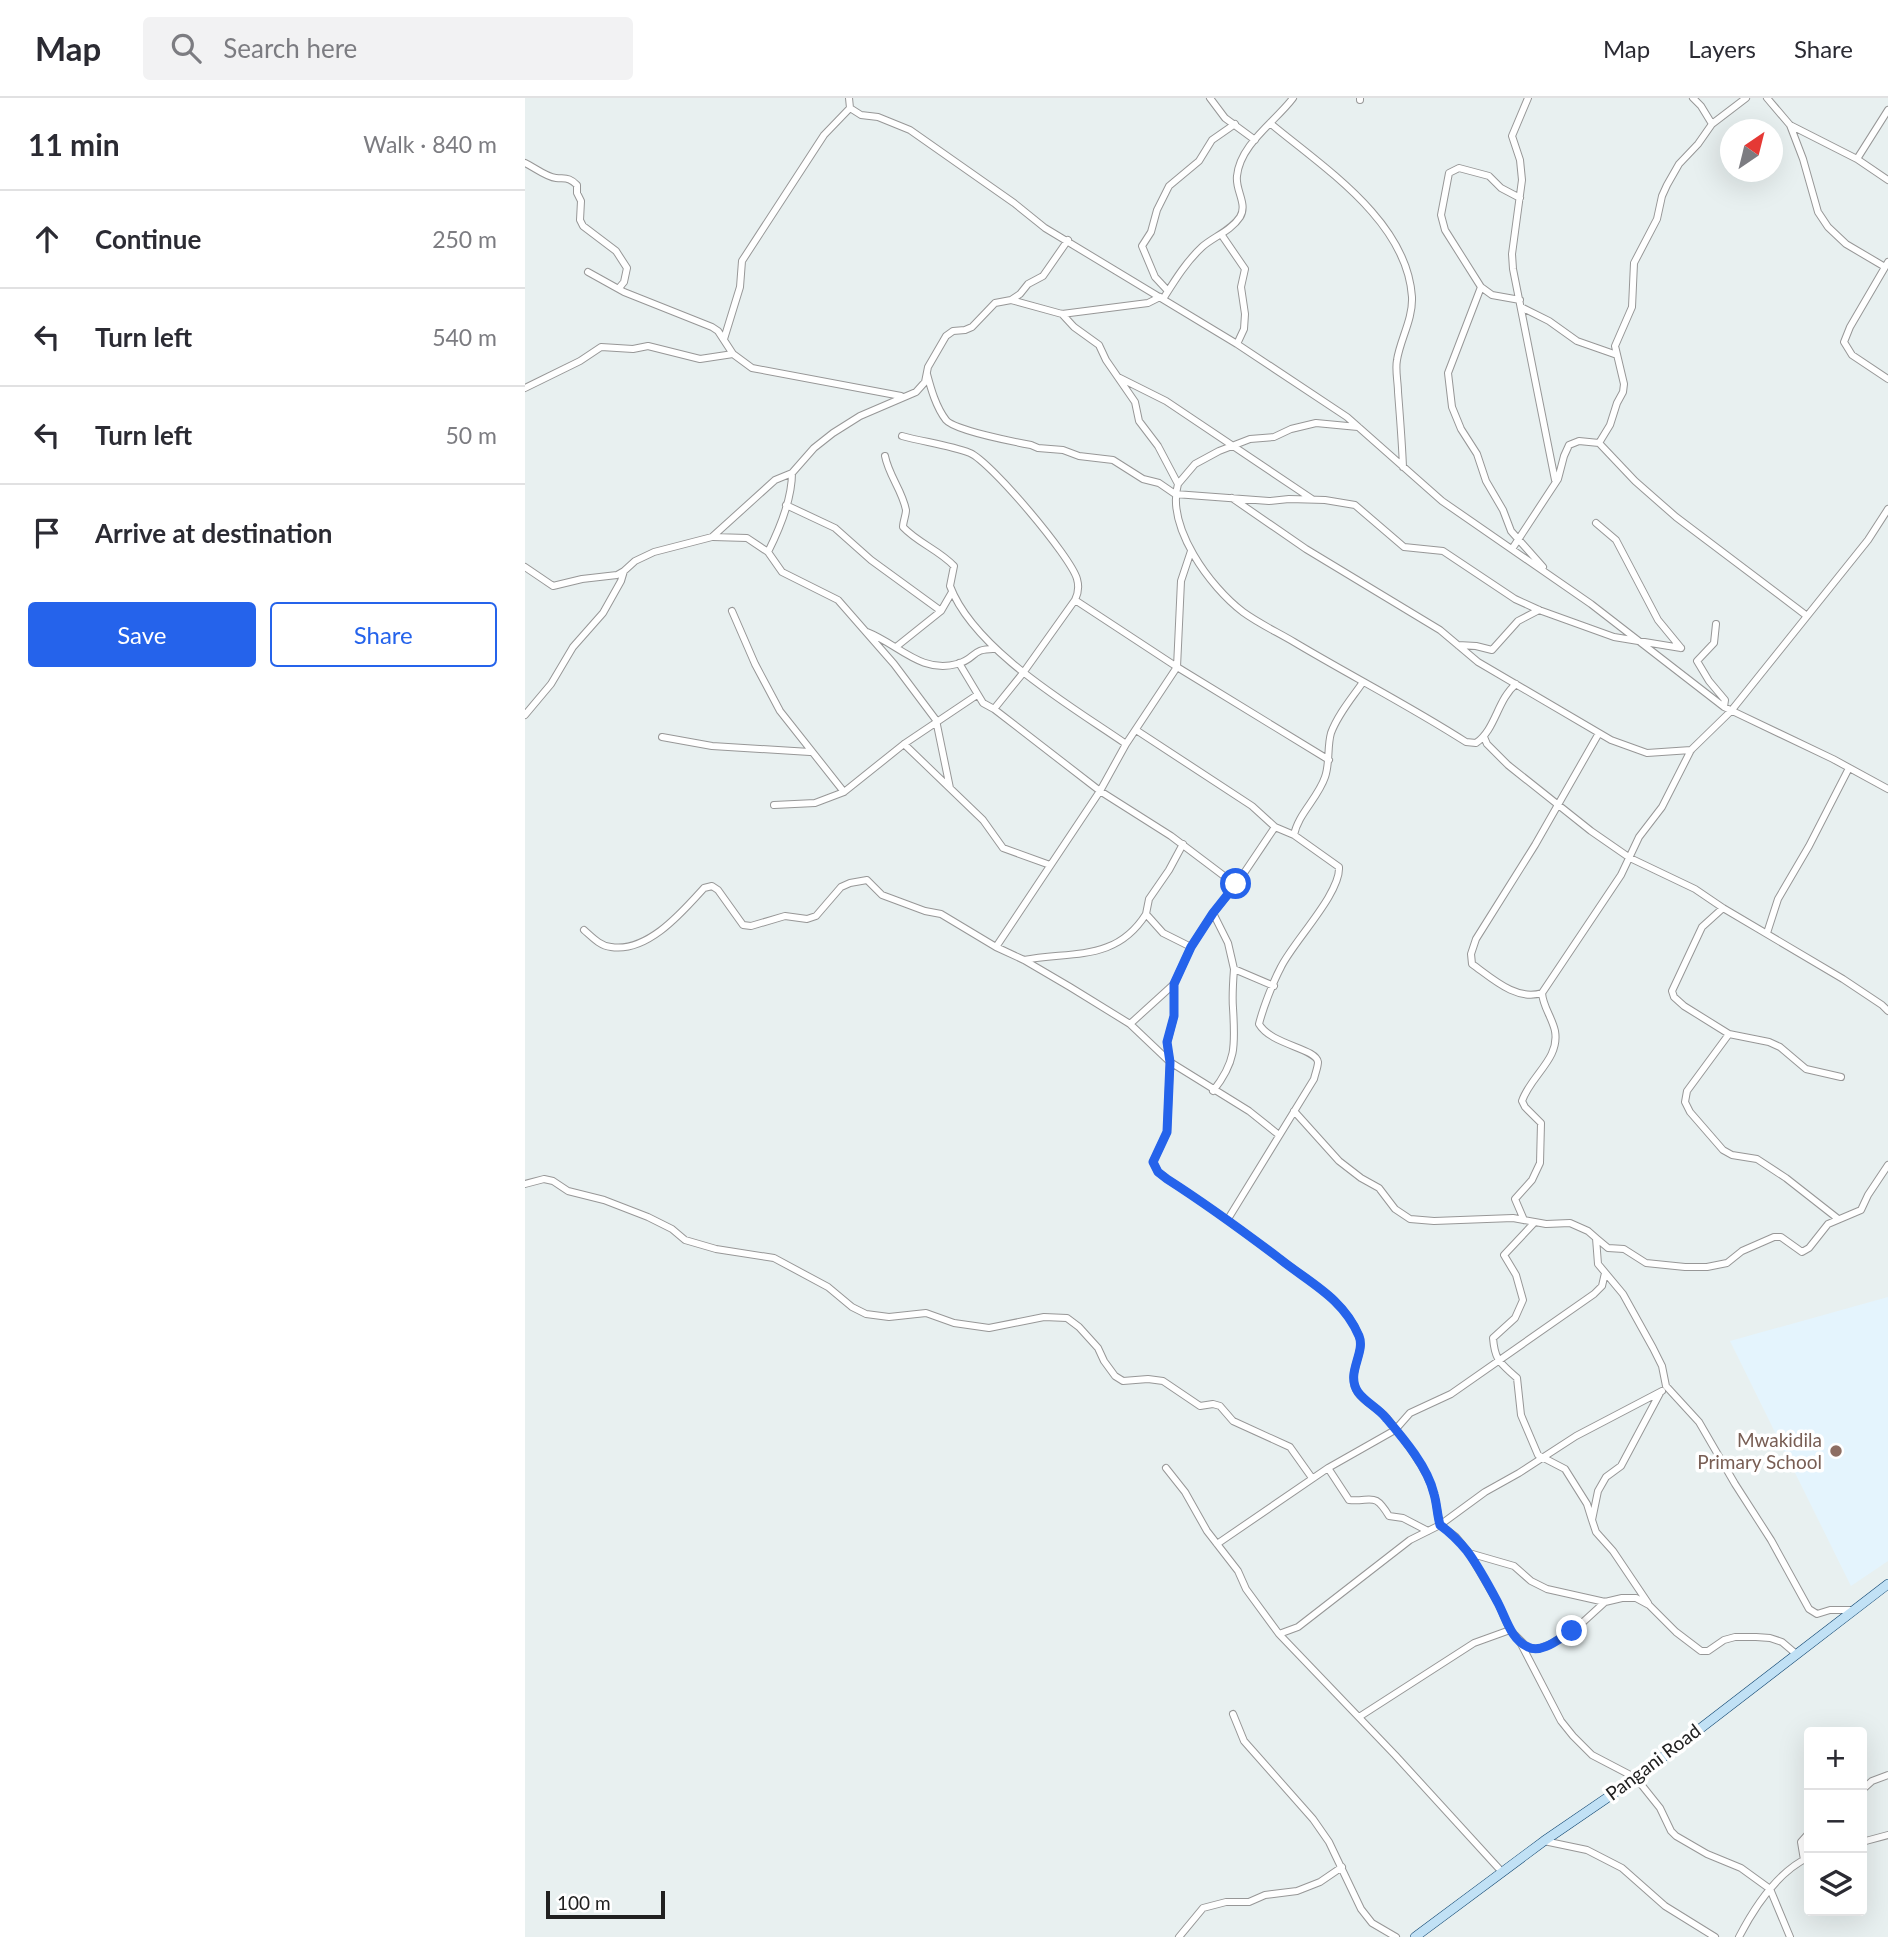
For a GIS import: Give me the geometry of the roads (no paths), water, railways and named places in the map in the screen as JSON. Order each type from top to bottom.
[{"type":"main road","name":"Pangani Road","points":[[1415,1937],[1544,1841],[1636,1778],[1888,1584]]},
{"type":"street","points":[[724,339],[740,287],[742,261],[824,135],[850,108],[849,98]]},
{"type":"street","points":[[1210,98],[1225,118],[1255,140]]},
{"type":"street","points":[[1011,300],[1062,314],[1148,303],[1161,298],[1186,263],[1240,217],[1243,205],[1236,177],[1246,154],[1255,140],[1293,98]]},
{"type":"street","points":[[1528,98],[1512,136],[1521,169],[1512,254],[1555,480]]},
{"type":"street","points":[[1693,98],[1712,124]]},
{"type":"street","points":[[1599,443],[1611,425],[1623,392],[1624,384],[1615,346],[1633,307],[1634,263],[1657,219],[1662,196],[1679,164],[1712,124],[1735,109],[1745,98]]},
{"type":"street","points":[[1767,98],[1790,125],[1818,212],[1828,227],[1846,244],[1886,264],[1844,342],[1852,355],[1888,379]]},
{"type":"street","points":[[850,108],[861,115],[887,120],[911,130],[1045,228],[1237,344],[1347,417],[1442,501],[1591,604],[1727,709],[1888,789]]},
{"type":"street","points":[[1857,159],[1888,110]]},
{"type":"street","points":[[1270,123],[1361,200],[1387,228],[1400,251],[1413,300],[1405,339],[1397,360],[1403,467]]},
{"type":"street","points":[[1168,291],[1155,277],[1142,246],[1151,232],[1157,210],[1169,186],[1199,161],[1212,140],[1235,124]]},
{"type":"street","points":[[1790,125],[1857,159],[1888,180]]},
{"type":"street","points":[[525,163],[555,178],[564,177],[577,185],[581,201],[580,220],[590,232],[616,251],[627,268],[624,282],[619,288]]},
{"type":"street","points":[[1520,198],[1501,188],[1489,176],[1459,168],[1449,173],[1442,222],[1481,287],[1492,295],[1520,304],[1577,341],[1617,355]]},
{"type":"street","points":[[1221,234],[1245,269],[1241,287],[1244,329],[1237,344]]},
{"type":"street","points":[[712,537],[775,480],[792,473],[814,448],[833,433],[860,416],[916,392],[925,382],[946,336],[953,331],[972,327],[995,303],[1011,300],[1028,284],[1043,276],[1068,240]]},
{"type":"street","points":[[588,272],[644,301],[718,331],[733,354],[752,368],[903,397]]},
{"type":"street","points":[[1481,287],[1448,373],[1452,407],[1461,429],[1478,454],[1486,481],[1503,510],[1511,531],[1553,577]]},
{"type":"street","points":[[1062,314],[1074,327],[1096,341],[1135,402],[1139,421],[1158,446],[1178,484]]},
{"type":"street","points":[[525,388],[580,361],[601,347],[633,349],[648,345],[700,359],[733,354]]},
{"type":"street","points":[[927,374],[933,395],[947,422],[959,429],[1038,448],[1114,460],[1175,494],[1269,501],[1313,500],[1355,505],[1404,547],[1443,551],[1515,599],[1539,610],[1614,637],[1681,648],[1658,620],[1620,546],[1610,533],[1596,523]]},
{"type":"street","points":[[1118,377],[1166,401],[1313,500]]},
{"type":"street","points":[[1358,427],[1315,423],[1274,437],[1251,439],[1230,446],[1195,464],[1178,484],[1175,494],[1177,515],[1191,551],[1210,580],[1243,611],[1466,742],[1476,743],[1484,737],[1506,693],[1516,684]]},
{"type":"street","points":[[902,436],[972,454],[1001,480],[1044,529],[1077,579],[1078,593],[1075,600],[994,709]]},
{"type":"street","points":[[1512,549],[1558,479],[1569,445],[1579,441],[1599,443],[1635,481],[1677,517],[1807,616]]},
{"type":"street","points":[[885,456],[888,468],[904,498],[907,512],[903,527],[954,566],[950,586],[964,613],[1023,673],[1126,744]]},
{"type":"street","points":[[768,552],[792,487],[792,473]]},
{"type":"street","points":[[1230,497],[1306,548],[1440,630],[1478,662],[1599,733],[1647,753],[1691,750]]},
{"type":"street","points":[[786,505],[835,528],[871,560],[941,611]]},
{"type":"street","points":[[1524,1220],[1515,1199],[1531,1180],[1540,1163],[1541,1123],[1522,1101],[1529,1084],[1553,1054],[1556,1042],[1555,1028],[1543,1005],[1542,993],[1621,875],[1639,837],[1662,807],[1691,750],[1807,616],[1868,540],[1888,509]]},
{"type":"street","points":[[525,567],[553,586],[617,575],[635,561],[654,552],[712,537],[747,538],[768,552],[782,572],[838,600],[901,674],[939,725],[941,751],[950,788]]},
{"type":"street","points":[[996,947],[1101,791],[1126,744],[1177,667],[1181,581],[1191,551]]},
{"type":"street","points":[[525,715],[551,684],[573,647],[603,612],[624,571]]},
{"type":"street","points":[[896,647],[941,611],[952,592]]},
{"type":"street","points":[[1075,600],[1177,667],[1329,760]]},
{"type":"street","points":[[1458,645],[1492,650],[1518,621],[1539,610]]},
{"type":"street","points":[[732,611],[755,664],[780,711],[843,792]]},
{"type":"street","points":[[1716,624],[1714,643],[1697,661],[1725,700],[1727,709]]},
{"type":"street","points":[[865,631],[885,639],[911,658],[932,666],[959,663],[979,650],[997,649]]},
{"type":"street","points":[[959,663],[983,703],[1101,791],[1183,844],[1236,884]]},
{"type":"street","points":[[1294,835],[1318,792],[1329,760],[1330,736],[1340,714],[1363,682]]},
{"type":"street","points":[[774,805],[815,803],[843,792],[936,720],[977,695]]},
{"type":"street","points":[[1136,730],[1251,806],[1275,827],[1294,835],[1339,867],[1339,874],[1324,903],[1281,966],[1259,1024],[1263,1031],[1280,1042],[1306,1050],[1315,1056],[1318,1063],[1314,1079],[1228,1219]]},
{"type":"street","points":[[1542,993],[1529,997],[1512,991],[1472,964],[1471,954],[1476,939],[1599,733]]},
{"type":"street","points":[[662,737],[712,746],[810,752]]},
{"type":"street","points":[[1484,737],[1487,744],[1508,765],[1630,858],[1695,888],[1886,1008]]},
{"type":"street","points":[[904,744],[983,820],[1003,848],[1050,865]]},
{"type":"street","points":[[1767,933],[1778,900],[1849,768]]},
{"type":"street","points":[[1130,1024],[1174,984],[1191,947],[1275,827]]},
{"type":"street","points":[[1024,960],[1086,954],[1121,942],[1136,930],[1146,914],[1149,899],[1183,844]]},
{"type":"street","points":[[585,930],[611,947],[629,946],[668,926],[704,888],[712,886],[718,890],[743,925],[751,926],[785,916],[807,919],[816,916],[841,887],[867,880],[882,895],[941,914],[1130,1024],[1170,1062],[1249,1111],[1279,1135]]},
{"type":"street","points":[[1723,908],[1702,927],[1672,991],[1674,997],[1729,1034],[1769,1042],[1780,1047],[1806,1069],[1841,1077]]},
{"type":"street","points":[[1213,913],[1228,943],[1234,970],[1232,1007],[1236,1033],[1232,1061],[1213,1091]]},
{"type":"street","points":[[1146,914],[1163,933],[1191,947]]},
{"type":"street","points":[[1234,970],[1274,986]]},
{"type":"street","points":[[1174,984],[1174,1016],[1167,1042],[1170,1062],[1167,1132],[1153,1162],[1158,1172],[1228,1219],[1282,1262],[1334,1297],[1360,1338],[1361,1348],[1354,1370],[1358,1393],[1378,1409],[1425,1471],[1434,1493],[1440,1525],[1456,1537],[1469,1553],[1561,1721],[1593,1755],[1636,1778],[1660,1808],[1676,1836],[1707,1854],[1741,1868],[1770,1889],[1790,1937]]},
{"type":"street","points":[[1729,1034],[1687,1091],[1685,1102],[1689,1112],[1723,1150],[1732,1155],[1757,1159],[1837,1218]]},
{"type":"street","points":[[1294,1111],[1339,1161],[1379,1188],[1395,1209],[1410,1219],[1433,1221],[1498,1217],[1534,1223],[1570,1223],[1588,1231],[1608,1248],[1624,1249],[1646,1263],[1707,1267],[1727,1263],[1742,1251],[1775,1237],[1781,1237],[1796,1250],[1806,1251],[1828,1224],[1861,1210],[1888,1166]]},
{"type":"street","points":[[525,1184],[544,1179],[553,1181],[568,1191],[604,1200],[647,1217],[672,1229],[685,1240],[716,1249],[774,1258],[828,1287],[852,1307],[866,1314],[889,1317],[926,1313],[954,1324],[989,1328],[1044,1317],[1067,1318],[1098,1348],[1115,1376],[1123,1381],[1163,1381],[1200,1406],[1220,1406],[1233,1420],[1290,1447],[1312,1478]]},
{"type":"street","points":[[1534,1223],[1504,1255],[1516,1275],[1523,1300],[1515,1318],[1493,1338],[1499,1362],[1517,1378],[1521,1415],[1538,1455],[1565,1469],[1587,1504],[1596,1532],[1613,1551],[1649,1605],[1701,1651],[1708,1651],[1724,1640],[1735,1637],[1769,1637],[1782,1642],[1795,1653]]},
{"type":"street","points":[[1592,1520],[1598,1491],[1605,1477],[1621,1465],[1664,1389],[1662,1366],[1653,1348],[1623,1294],[1598,1264],[1597,1238]]},
{"type":"street","points":[[1217,1544],[1312,1478],[1395,1430],[1411,1413],[1451,1394],[1499,1362],[1594,1294],[1602,1286],[1605,1273]]},
{"type":"street","points":[[1279,1634],[1298,1626],[1410,1540],[1440,1525],[1485,1492],[1576,1436],[1664,1389]]},
{"type":"street","points":[[1664,1389],[1699,1422],[1771,1540],[1809,1609],[1817,1614],[1853,1610]]},
{"type":"street","points":[[1166,1468],[1185,1492],[1217,1544],[1238,1571],[1246,1589],[1279,1634],[1501,1872]]},
{"type":"street","points":[[1328,1468],[1349,1500],[1369,1497],[1375,1499],[1389,1516],[1403,1518],[1428,1531]]},
{"type":"street","points":[[1469,1553],[1514,1566],[1531,1581],[1547,1589],[1605,1602],[1636,1598],[1649,1605]]},
{"type":"street","points":[[1520,1642],[1528,1648],[1538,1649],[1551,1644],[1582,1623],[1605,1602]]},
{"type":"street","points":[[1359,1717],[1474,1643],[1510,1630]]},
{"type":"street","points":[[1233,1714],[1240,1735],[1313,1819],[1342,1867],[1361,1909],[1372,1923],[1396,1937]]},
{"type":"street","points":[[1867,1786],[1888,1775]]},
{"type":"street","points":[[1867,1841],[1888,1835]]},
{"type":"street","points":[[1544,1841],[1587,1850],[1622,1868],[1665,1906],[1715,1937]]},
{"type":"street","points":[[1739,1937],[1770,1889],[1787,1871],[1804,1860]]},
{"type":"street","points":[[1179,1937],[1203,1908],[1226,1902],[1249,1902],[1265,1895],[1297,1891],[1319,1882],[1342,1867]]},
{"type":"place","name":"Mwakidila Primary School","points":[[1836,1451]]}]
